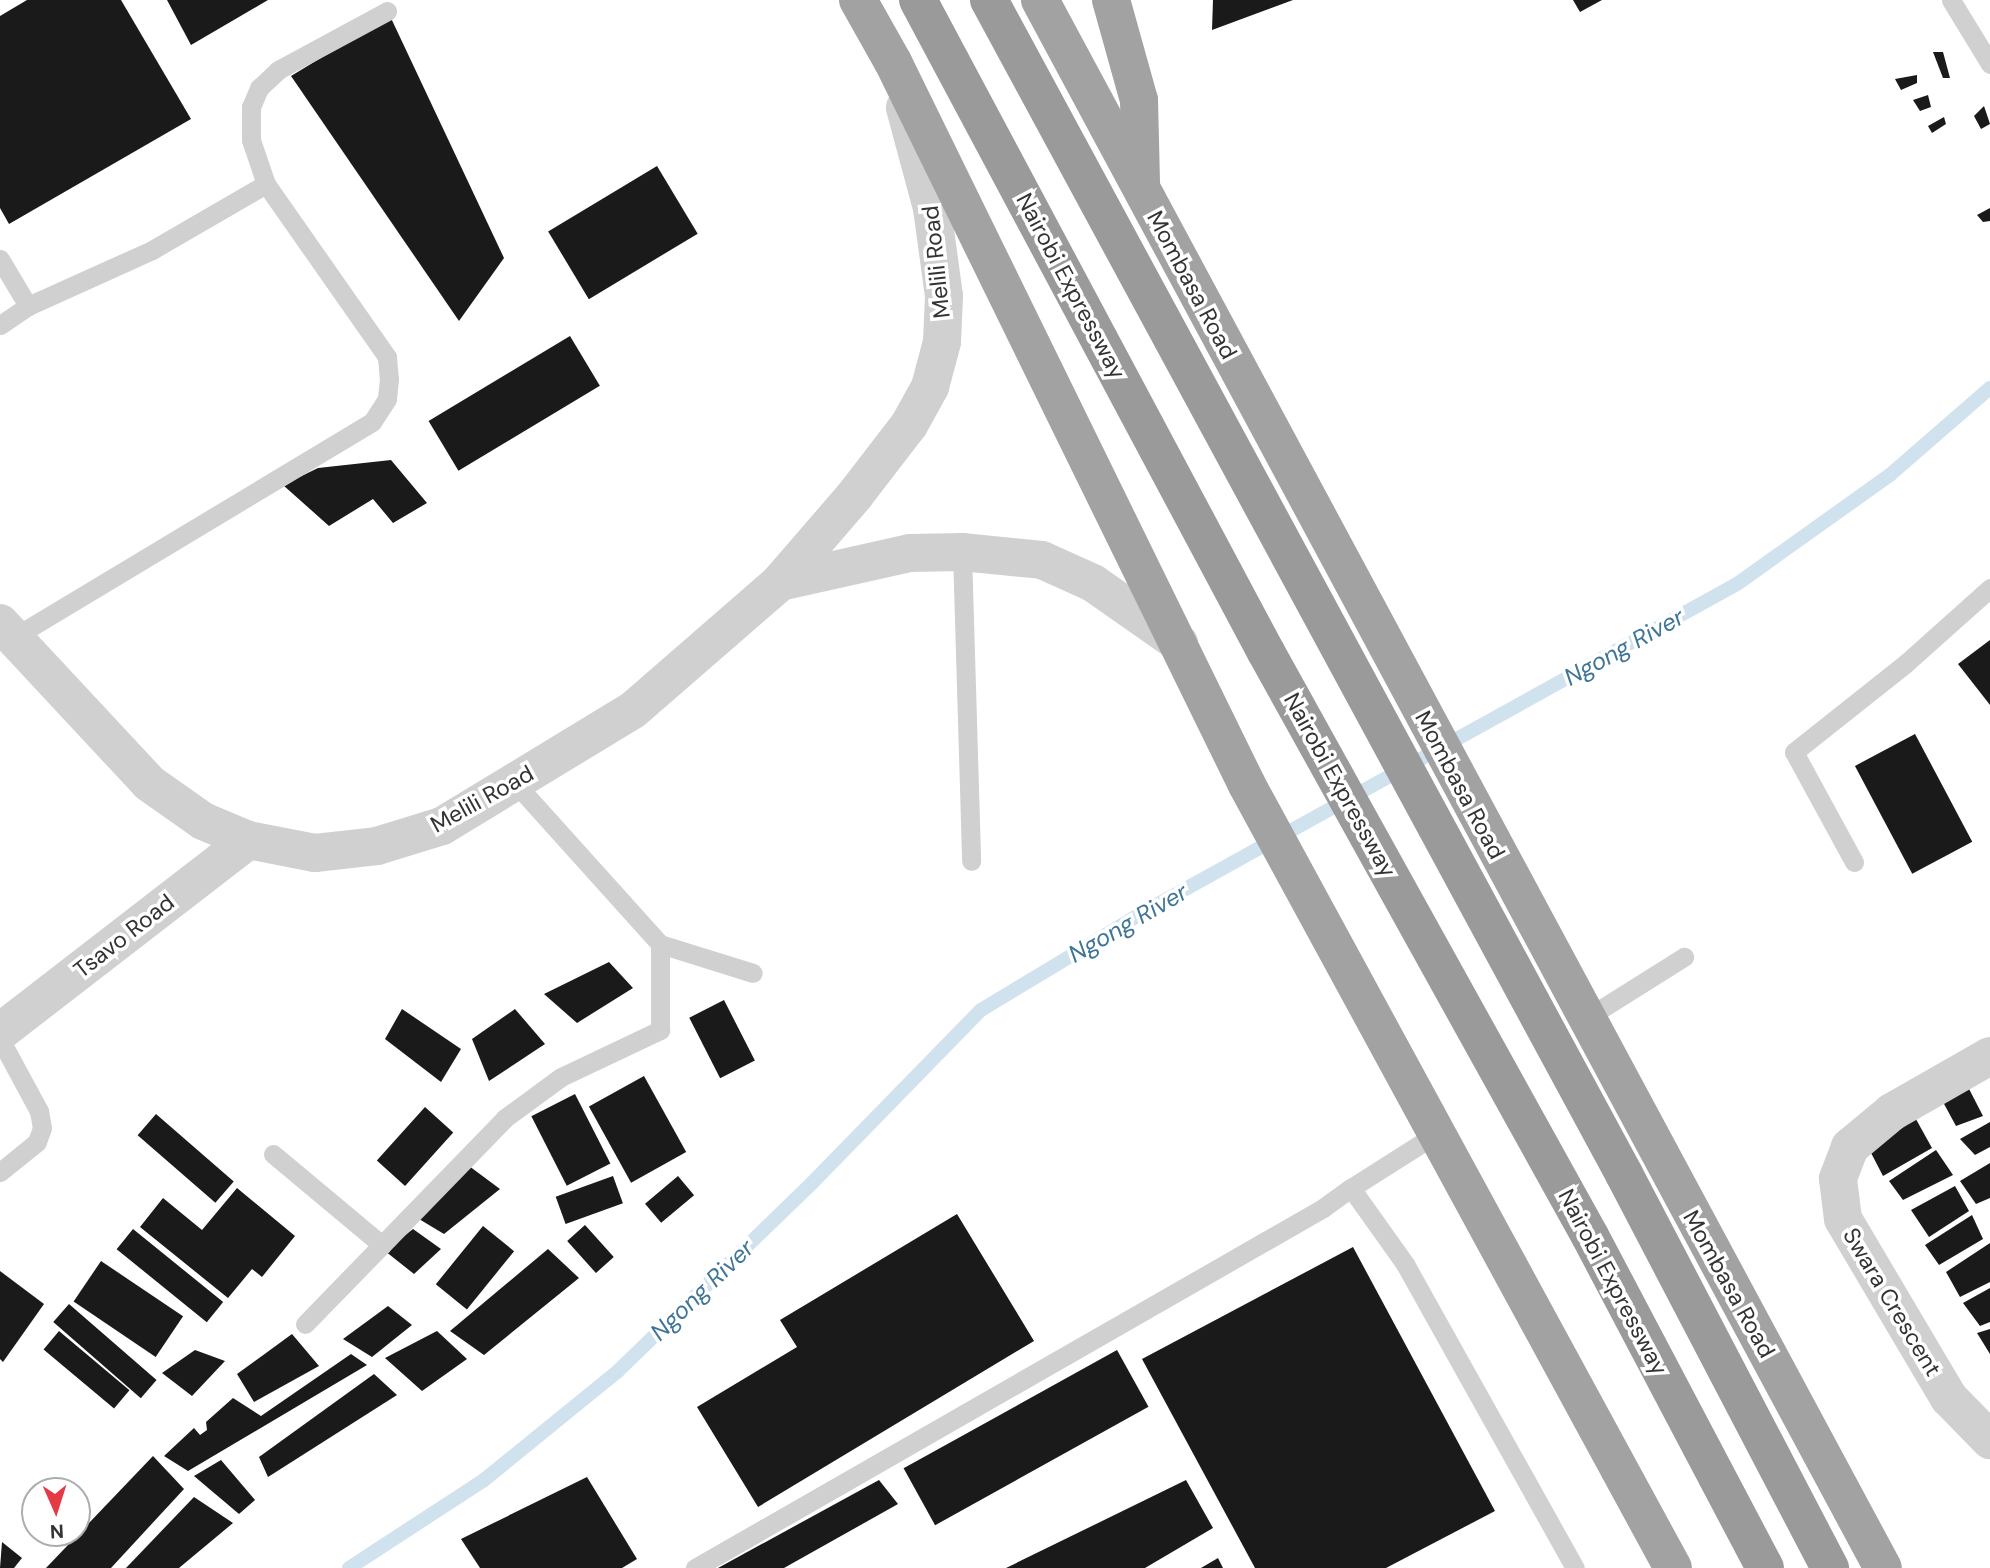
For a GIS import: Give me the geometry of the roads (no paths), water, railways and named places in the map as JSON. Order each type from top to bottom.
[{"type":"highway","points":[[858,0],[893,62],[1247,785],[1673,1568]]},
{"type":"highway","name":"Nairobi Expressway","points":[[918,0],[1765,1568]]},
{"type":"highway","points":[[989,0],[1624,1174],[1830,1568]]},
{"type":"highway","name":"Mombasa Road","points":[[1040,0],[1424,720],[1883,1568]]},
{"type":"highway","points":[[1111,0],[1139,100],[1141,190]]},
{"type":"street","name":"Melili Road","points":[[6,631],[149,783],[203,821],[248,840],[315,853],[377,846],[442,826],[633,710],[780,582],[855,495],[909,425],[930,387],[942,342],[944,296],[932,208],[893,62]]},
{"type":"street","name":"Melili Road","points":[[780,582],[910,553],[962,552],[1042,560],[1104,590],[1179,643]]},
{"type":"street","name":"Tsavo Road","points":[[0,1032],[248,840]]},
{"type":"street","name":"Swara Crescent","points":[[1990,1056],[1892,1112],[1850,1147],[1838,1179],[1843,1219],[1949,1398],[1990,1440]]},
{"type":"lane","points":[[1951,0],[1990,64]]},
{"type":"lane","points":[[6,631],[372,422],[387,399],[387,357],[266,184],[251,140],[251,107],[259,88],[278,70],[387,12]]},
{"type":"lane","points":[[0,325],[28,306],[152,250],[266,184]]},
{"type":"lane","points":[[0,260],[28,306]]},
{"type":"lane","points":[[962,552],[971,861]]},
{"type":"lane","points":[[1854,862],[1794,752],[1905,664],[1990,588]]},
{"type":"lane","points":[[515,783],[660,944],[753,973]]},
{"type":"lane","points":[[305,1324],[505,1118],[561,1077],[660,1030],[660,944]]},
{"type":"lane","points":[[1585,1019],[1684,957]]},
{"type":"lane","points":[[0,1039],[39,1111],[42,1128],[37,1142],[0,1172]]},
{"type":"lane","points":[[695,1568],[1352,1188],[1436,1135]]},
{"type":"lane","points":[[273,1154],[382,1245]]},
{"type":"lane","points":[[1352,1188],[1405,1264],[1575,1568]]},
{"type":"waterway","name":"Ngong River","points":[[349,1568],[484,1480],[618,1371],[812,1183],[981,1010],[1142,913],[1737,584],[1891,474],[1990,388]]}]
